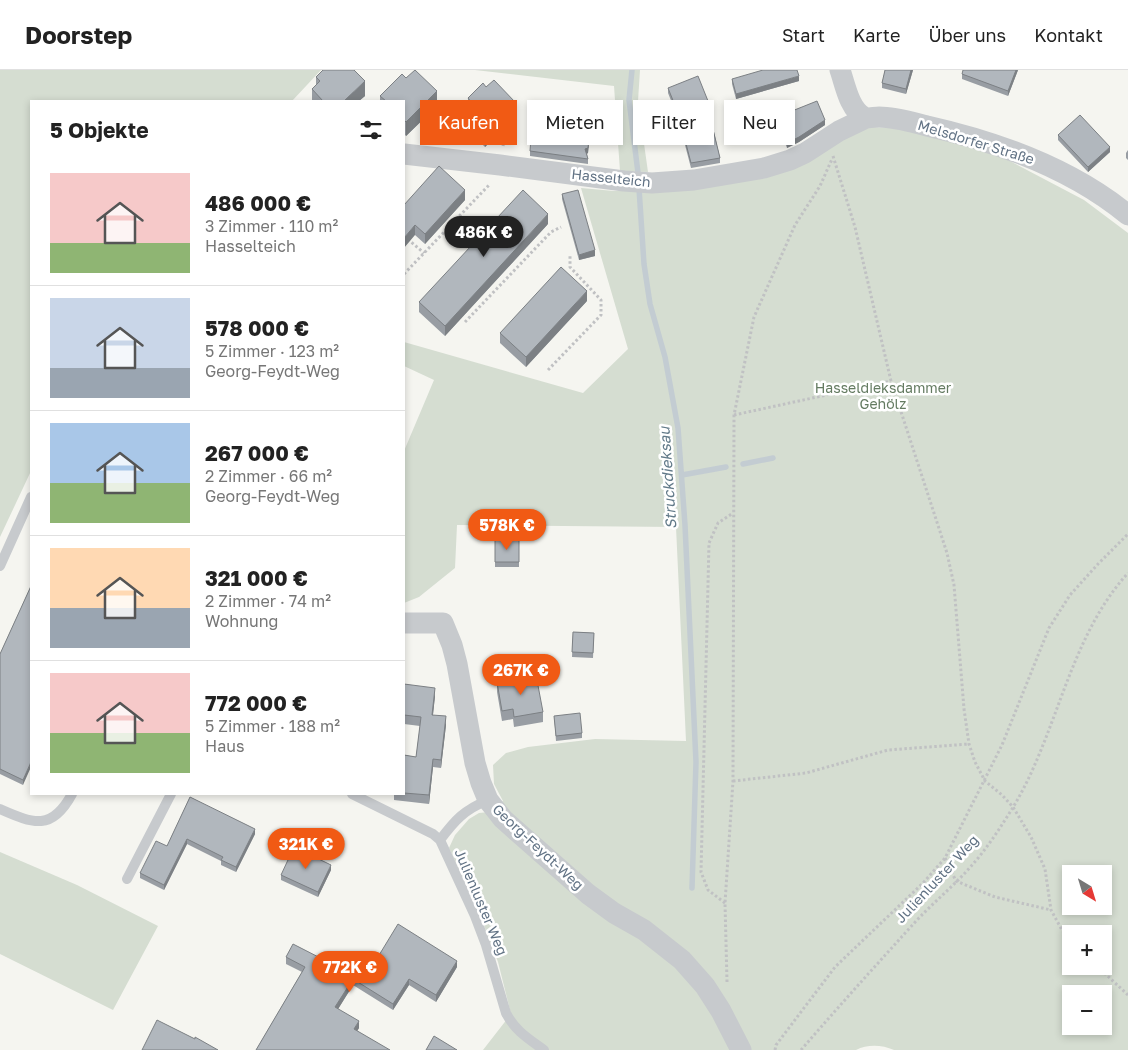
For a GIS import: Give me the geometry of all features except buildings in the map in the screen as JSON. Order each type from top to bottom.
[{"type":"street","points":[[840,70],[853,106],[866,118]]},
{"type":"street","name":"Hasselteich","points":[[405,154],[500,164],[624,181],[652,183],[694,180],[764,168],[790,160],[805,153],[831,135],[866,118]]},
{"type":"street","name":"Melsdorfer Straße","points":[[866,118],[895,118],[904,120],[960,134],[1031,157],[1091,190],[1128,215]]},
{"type":"street","name":"Georg-Feydt-Weg","points":[[405,624],[443,623],[457,664],[475,763],[488,800],[503,819],[588,894],[614,913],[644,930],[682,960],[705,986],[721,1011],[741,1050]]},
{"type":"lane","points":[[0,566],[30,499]]},
{"type":"lane","points":[[0,809],[21,819],[36,822],[47,821],[57,815],[71,795]]},
{"type":"lane","points":[[127,879],[170,795]]},
{"type":"lane","points":[[354,795],[433,834],[440,840]]},
{"type":"lane","name":"Julienluster Weg","points":[[488,800],[462,813],[440,840],[475,916],[486,945],[506,1013],[521,1034],[544,1050]]},
{"type":"path","points":[[831,135],[834,156],[855,227],[891,381],[947,553],[954,585],[964,710],[969,744],[975,762],[985,781],[1013,807],[1031,837],[1045,869],[1051,910],[1062,930]]},
{"type":"path","points":[[721,1011],[727,984],[725,903],[733,781],[734,415],[754,317],[795,225],[820,186],[834,156]]},
{"type":"path","points":[[405,273],[496,178],[500,164]]},
{"type":"path","points":[[465,322],[551,232],[561,227]]},
{"type":"path","points":[[405,237],[424,253]]},
{"type":"path","points":[[548,370],[601,315],[601,300],[570,267],[570,256]]},
{"type":"path","points":[[734,415],[891,381]]},
{"type":"path","points":[[725,903],[708,890],[700,872],[709,543],[718,522],[734,512]]},
{"type":"path","points":[[775,1050],[808,1000],[834,967],[923,883],[945,858],[1002,745],[1049,628],[1070,595],[1128,534]]},
{"type":"path","name":"Julienluster Weg","points":[[802,1050],[885,955],[956,882],[992,841],[1013,807],[1053,721],[1071,668],[1105,604],[1128,573]]},
{"type":"path","points":[[733,781],[806,773],[888,750],[969,744]]},
{"type":"path","points":[[945,858],[956,882],[995,897],[1051,910]]},
{"type":"path","points":[[1107,975],[1128,995]]},
{"type":"green space","points":[[0,70],[321,70],[293,100],[30,100],[30,473],[0,537]]},
{"type":"green space","points":[[475,70],[640,70],[638,100],[633,100],[633,145],[644,145],[648,172],[620,171],[618,145],[623,145],[623,100],[615,100],[614,86]]},
{"type":"green space","name":"Hasseldieksdammer Gehölz","points":[[871,127],[892,128],[933,133],[1008,160],[1084,200],[1128,233],[1128,1050],[894,1050],[875,1046],[856,1050],[483,1050],[511,1014],[498,962],[480,915],[449,848],[455,835],[469,819],[479,813],[489,812],[503,801],[494,784],[493,765],[506,753],[528,747],[595,739],[686,741],[676,527],[457,525],[455,568],[419,597],[405,603],[405,449],[434,380],[405,366],[405,342],[583,393],[628,349],[581,188],[614,191],[655,191],[846,137]]},
{"type":"green space","points":[[0,852],[77,885],[158,926],[113,1010],[0,954]]},
{"type":"waterway","name":"Struckdieksau","points":[[632,70],[629,100],[638,173],[644,264],[650,304],[665,357],[678,428],[685,525],[696,762],[692,888]]},
{"type":"waterway","points":[[743,464],[773,458]]},
{"type":"waterway","points":[[682,475],[726,467]]}]
